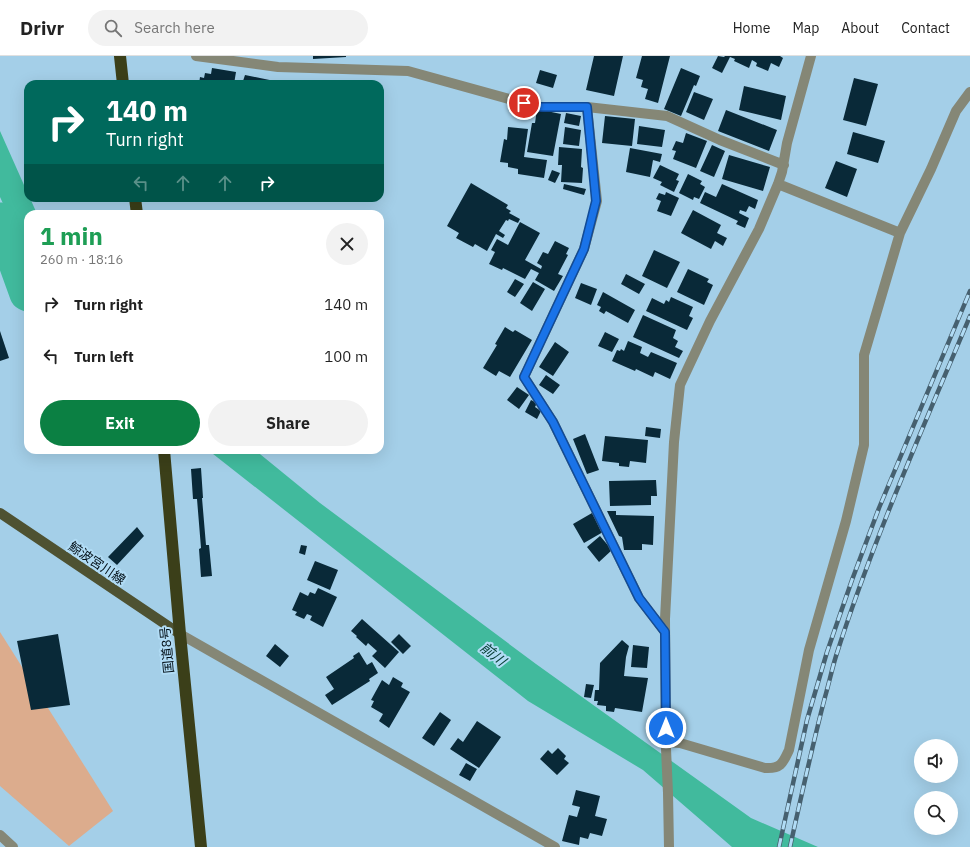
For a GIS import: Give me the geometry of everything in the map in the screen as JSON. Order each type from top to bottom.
[{"type":"highway","points":[[120,56],[123,80]]},
{"type":"highway","name":"国道8号","points":[[164,454],[201,847]]},
{"type":"main road","name":"鯨波宮川線","points":[[0,513],[180,634]]},
{"type":"street","points":[[196,56],[278,67],[408,71],[538,107],[587,107],[667,116],[720,140],[784,165]]},
{"type":"street","points":[[669,847],[665,632],[674,442],[680,385],[710,321],[759,229],[778,184],[784,165],[787,143],[810,56]]},
{"type":"street","points":[[666,745],[680,743],[765,768],[774,768],[783,762],[789,750],[809,650],[846,521],[864,445],[864,355],[900,233],[931,169],[956,112],[970,92]]},
{"type":"street","points":[[587,107],[596,201],[584,249],[524,377],[553,422],[639,598],[665,632]]},
{"type":"street","points":[[778,184],[900,233]]},
{"type":"street","points":[[180,634],[555,847]]},
{"type":"street","points":[[0,835],[13,847]]},
{"type":"shaded area","points":[[0,632],[113,811],[69,846],[0,786]]},
{"type":"water","points":[[0,131],[24,185],[24,202],[32,202],[35,210],[24,210],[24,249],[0,197]]},
{"type":"water","points":[[213,454],[260,454],[320,503],[536,664],[751,818],[818,847],[732,847],[643,770],[528,701]]},
{"type":"building","points":[[313,56],[346,56],[346,57],[313,59]]},
{"type":"building","points":[[594,56],[623,56],[614,96],[586,90]]},
{"type":"building","points":[[642,56],[670,56],[658,103],[645,99],[648,89],[641,87],[643,80],[636,78]]},
{"type":"building","points":[[718,56],[780,56],[783,58],[779,67],[771,63],[768,71],[756,66],[757,63],[752,60],[749,68],[734,61],[735,59],[730,57],[722,73],[712,68]]},
{"type":"building","points":[[212,68],[236,72],[235,80],[200,80],[200,77],[204,78],[205,73],[211,74]]},
{"type":"building","points":[[681,68],[700,76],[696,86],[694,85],[681,116],[664,109]]},
{"type":"building","points":[[540,70],[557,75],[553,88],[536,83]]},
{"type":"building","points":[[245,75],[269,80],[243,80]]},
{"type":"building","points":[[854,78],[878,84],[866,126],[843,120]]},
{"type":"building","points":[[744,86],[786,96],[781,120],[739,110]]},
{"type":"building","points":[[694,92],[713,99],[704,120],[686,112]]},
{"type":"building","points":[[537,109],[561,114],[553,156],[527,152],[532,123],[535,123]]},
{"type":"building","points":[[726,110],[777,130],[769,151],[718,131]]},
{"type":"building","points":[[566,113],[581,116],[579,126],[564,123]]},
{"type":"building","points":[[605,116],[635,119],[632,146],[602,143]]},
{"type":"building","points":[[639,126],[665,130],[662,147],[637,144]]},
{"type":"building","points":[[508,127],[528,129],[524,157],[547,160],[544,178],[518,174],[518,169],[508,167],[508,163],[500,162],[504,139],[507,140]]},
{"type":"building","points":[[565,127],[581,130],[579,146],[563,144]]},
{"type":"building","points":[[853,132],[885,141],[878,163],[847,154]]},
{"type":"building","points":[[686,133],[707,141],[696,168],[673,159],[676,151],[672,150],[676,141],[683,143]]},
{"type":"building","points":[[712,145],[725,151],[714,177],[700,171]]},
{"type":"building","points":[[559,147],[582,149],[582,183],[561,182],[562,165],[558,165]]},
{"type":"building","points":[[630,148],[662,154],[660,162],[653,160],[650,177],[626,172]]},
{"type":"building","points":[[729,155],[770,167],[763,191],[722,179]]},
{"type":"building","points":[[836,161],[857,169],[847,197],[825,188]]},
{"type":"building","points":[[660,165],[679,174],[676,180],[679,181],[674,192],[660,185],[662,182],[653,178]]},
{"type":"building","points":[[552,170],[560,173],[555,183],[548,180]]},
{"type":"building","points":[[688,174],[702,181],[700,184],[705,187],[699,199],[694,197],[693,200],[679,193]]},
{"type":"building","points":[[471,183],[508,205],[506,208],[511,211],[509,213],[520,219],[518,223],[509,219],[508,221],[506,220],[499,231],[505,235],[503,238],[496,234],[487,251],[475,244],[473,247],[456,238],[459,233],[447,226]]},
{"type":"building","points":[[564,184],[586,189],[584,195],[563,189]]},
{"type":"building","points":[[722,184],[758,200],[755,209],[749,206],[746,212],[740,210],[739,213],[749,218],[745,228],[736,224],[738,221],[700,203],[705,192],[716,197]]},
{"type":"building","points":[[666,192],[679,198],[671,216],[657,211],[661,201],[656,199],[659,193],[665,195]]},
{"type":"building","points":[[693,210],[721,225],[717,233],[727,238],[723,246],[715,241],[711,249],[681,233]]},
{"type":"building","points":[[520,222],[540,233],[525,260],[541,269],[542,266],[537,263],[543,252],[548,254],[555,241],[569,248],[566,254],[568,255],[558,274],[563,276],[554,291],[535,280],[539,273],[531,269],[525,279],[503,268],[502,270],[489,264],[495,252],[491,250],[497,239],[508,245]]},
{"type":"building","points":[[654,250],[680,262],[667,288],[642,276]]},
{"type":"building","points":[[688,269],[709,279],[707,282],[713,285],[704,305],[677,292]]},
{"type":"building","points":[[626,274],[645,284],[639,294],[621,284]]},
{"type":"building","points":[[515,279],[524,284],[515,297],[507,292]]},
{"type":"building","points":[[533,282],[545,289],[532,311],[520,303]]},
{"type":"building","points":[[581,283],[597,289],[591,305],[575,298]]},
{"type":"building","points":[[603,292],[635,310],[628,323],[606,311],[604,314],[599,311],[601,307],[597,305]]},
{"type":"building","points":[[671,297],[693,307],[689,316],[693,318],[687,330],[646,311],[652,298],[664,304],[666,300],[669,302]]},
{"type":"building","points":[[643,315],[676,330],[673,338],[678,341],[675,347],[683,351],[679,358],[633,337]]},
{"type":"building","points":[[505,327],[513,332],[515,330],[532,340],[510,377],[499,371],[496,376],[483,368],[497,345],[495,344]]},
{"type":"building","points":[[0,331],[9,358],[0,361]]},
{"type":"building","points":[[605,332],[619,339],[612,352],[598,346]]},
{"type":"building","points":[[628,341],[642,347],[640,353],[648,357],[651,352],[677,363],[670,379],[655,372],[653,377],[636,369],[635,371],[612,361],[617,350],[620,351],[621,349],[624,351]]},
{"type":"building","points":[[555,342],[569,352],[553,376],[539,367]]},
{"type":"building","points":[[546,375],[560,385],[553,394],[539,385]]},
{"type":"building","points":[[517,387],[529,395],[519,409],[507,400]]},
{"type":"building","points":[[531,400],[537,403],[535,407],[541,411],[537,419],[525,412]]},
{"type":"building","points":[[646,427],[661,429],[660,438],[645,436]]},
{"type":"building","points":[[585,434],[599,470],[587,474],[573,439]]},
{"type":"building","points":[[605,436],[648,440],[646,463],[630,461],[629,467],[619,466],[619,463],[602,461]]},
{"type":"building","points":[[201,468],[206,545],[209,545],[212,576],[201,577],[199,549],[201,548],[197,499],[193,499],[191,469]]},
{"type":"building","points":[[656,480],[657,496],[651,496],[651,505],[610,506],[609,481]]},
{"type":"building","points":[[607,511],[616,511],[616,515],[654,516],[653,545],[642,544],[642,550],[624,550],[622,537],[619,536]]},
{"type":"building","points":[[592,513],[603,532],[584,543],[573,524]]},
{"type":"building","points":[[137,527],[144,536],[117,565],[108,557]]},
{"type":"building","points":[[600,536],[612,550],[599,562],[587,547]]},
{"type":"building","points":[[301,545],[307,546],[305,555],[299,553]]},
{"type":"building","points":[[315,561],[338,570],[330,590],[307,580]]},
{"type":"building","points":[[318,588],[337,597],[323,627],[310,620],[312,616],[307,614],[304,619],[295,615],[297,612],[292,610],[300,592],[308,596],[310,592],[315,594]]},
{"type":"building","points":[[362,619],[399,652],[385,668],[372,656],[377,651],[368,643],[366,646],[351,631]]},
{"type":"building","points":[[58,634],[70,705],[31,710],[17,641]]},
{"type":"building","points":[[399,634],[411,646],[403,654],[391,642]]},
{"type":"building","points":[[622,640],[629,646],[624,676],[648,678],[642,712],[615,708],[614,712],[606,711],[606,706],[597,705],[598,701],[594,701],[595,690],[599,690],[600,663]]},
{"type":"building","points":[[275,644],[289,656],[280,667],[266,656]]},
{"type":"building","points":[[633,645],[649,647],[647,668],[631,667]]},
{"type":"building","points":[[359,652],[367,665],[372,662],[378,673],[369,679],[370,681],[332,705],[325,695],[334,689],[326,677],[354,658],[353,656]]},
{"type":"building","points":[[393,677],[403,683],[401,687],[410,692],[389,728],[379,721],[383,714],[371,707],[374,701],[371,700],[382,680],[389,685]]},
{"type":"building","points":[[586,684],[594,685],[591,698],[584,697]]},
{"type":"building","points":[[440,712],[451,720],[434,746],[422,738]]},
{"type":"building","points":[[477,721],[501,737],[479,768],[450,749],[458,738],[463,742]]},
{"type":"building","points":[[558,748],[566,756],[564,759],[569,763],[557,775],[540,759],[548,750],[552,754]]},
{"type":"building","points":[[466,763],[477,769],[470,781],[459,775]]},
{"type":"building","points":[[576,790],[600,796],[595,816],[607,819],[602,836],[590,833],[588,839],[580,837],[579,845],[562,841],[569,815],[577,817],[580,807],[572,805]]},
{"type":"waterway","name":"前川","points":[[0,219],[24,288]]},
{"type":"railway","points":[[779,847],[807,720],[827,652],[879,508],[970,291]]},
{"type":"railway","points":[[790,847],[825,697],[850,613],[899,484],[970,316]]},
{"type":"route","points":[[524,103],[538,107],[587,107],[596,201],[584,249],[524,377],[553,422],[639,598],[665,632],[666,728]]}]
